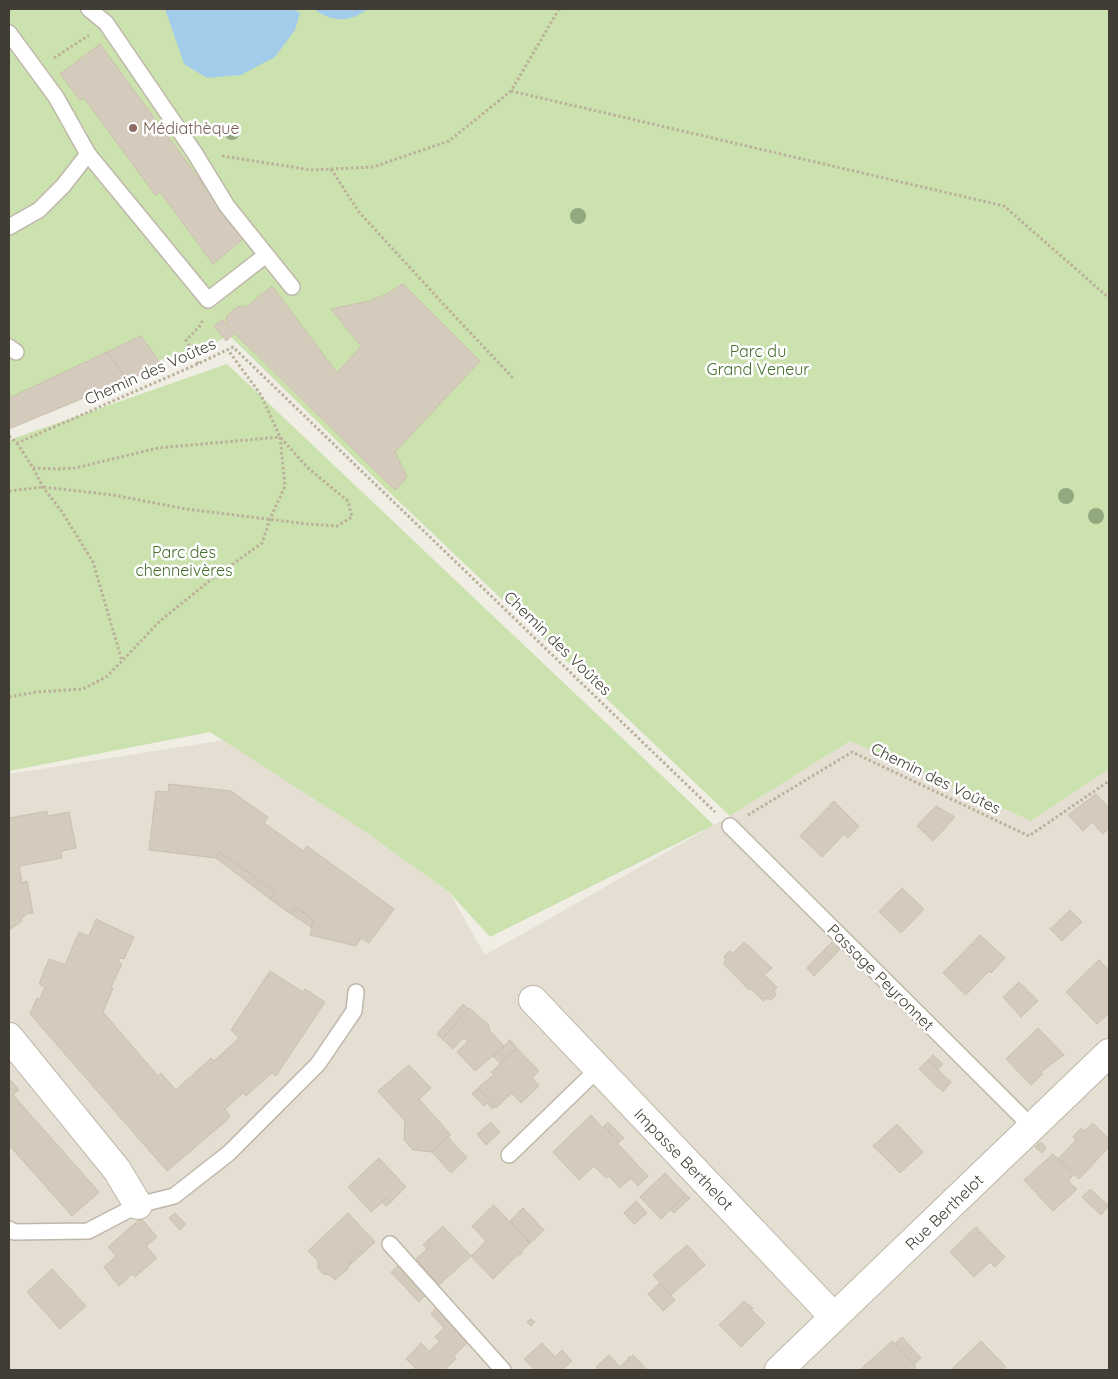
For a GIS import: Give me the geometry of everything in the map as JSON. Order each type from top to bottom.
[{"type":"street","name":"Impasse Berthelot","points":[[533,1000],[834,1317]]},
{"type":"street","points":[[9,1037],[117,1170],[138,1205]]},
{"type":"street","name":"Rue Berthelot","points":[[779,1370],[1109,1053]]},
{"type":"lane","points":[[89,9],[106,24],[194,152],[227,206],[292,287]]},
{"type":"lane","points":[[9,32],[56,97],[88,154],[208,300],[266,255]]},
{"type":"lane","points":[[9,228],[39,210],[63,186],[88,154]]},
{"type":"lane","name":"Passage Peyronnet","points":[[730,826],[1032,1127]]},
{"type":"lane","points":[[9,1229],[14,1232],[88,1231],[138,1205],[174,1196],[228,1153],[318,1064],[354,1011],[356,992]]},
{"type":"lane","points":[[509,1155],[598,1068]]},
{"type":"lane","points":[[390,1244],[503,1370]]},
{"type":"path","points":[[194,152],[312,170],[373,167],[449,141],[511,91],[559,9]]},
{"type":"path","points":[[36,70],[106,24]]},
{"type":"path","points":[[511,91],[1004,206],[1109,298]]},
{"type":"path","points":[[330,168],[359,212],[514,379]]},
{"type":"path","points":[[198,364],[186,340],[202,325],[208,300]]},
{"type":"path","name":"Chemin des Voûtes","points":[[17,443],[233,347],[730,826],[852,752],[1029,836],[1109,781]]},
{"type":"path","points":[[9,491],[43,487],[114,495],[186,509],[308,524],[337,526],[352,517],[348,501],[308,468],[280,437],[261,395],[228,350]]},
{"type":"path","points":[[9,436],[17,443],[43,487],[62,512],[93,562],[122,661]]},
{"type":"path","points":[[33,468],[75,468],[158,448],[280,437]]},
{"type":"path","points":[[9,697],[36,692],[83,689],[106,677],[160,621],[213,578],[262,542],[285,486],[280,437]]},
{"type":"shaded area","points":[[237,738],[449,892],[485,955],[730,816],[850,741],[1031,821],[1109,769],[1109,1370],[9,1370],[9,774]]},
{"type":"green space","name":"Parc du Grand Veneur","points":[[9,9],[1109,9],[1109,769],[1031,821],[850,741],[730,816],[391,494],[229,335],[219,341],[168,357],[9,424]]},
{"type":"green space","name":"Parc des chenneivères","points":[[227,364],[714,825],[490,937],[449,892],[364,831],[210,732],[9,771],[9,440]]},
{"type":"water","points":[[165,9],[293,9],[300,13],[295,30],[275,57],[241,75],[207,78],[184,64]]},
{"type":"water","points":[[314,9],[367,9],[354,17],[340,19],[327,16]]},
{"type":"building","points":[[100,44],[243,239],[213,264],[160,192],[156,196],[84,98],[80,100],[60,74]]},
{"type":"building","points":[[403,284],[480,361],[395,452],[407,477],[395,490],[225,324],[227,322],[225,320],[226,316],[239,306],[242,305],[245,308],[272,286],[337,373],[361,346],[331,309],[369,301],[387,294]]},
{"type":"building","points":[[222,320],[235,333],[226,341],[214,326]]},
{"type":"building","points":[[141,336],[162,365],[127,380],[107,352]]},
{"type":"building","points":[[107,352],[127,380],[9,429],[9,398]]},
{"type":"building","points":[[169,784],[231,791],[268,817],[264,823],[303,851],[307,846],[394,909],[369,943],[361,938],[356,946],[310,935],[313,920],[296,907],[291,914],[270,899],[275,892],[220,852],[216,858],[149,850],[156,791],[168,792]]},
{"type":"building","points":[[1096,794],[1109,808],[1109,828],[1103,834],[1092,822],[1083,831],[1068,815]]},
{"type":"building","points":[[834,801],[859,826],[848,838],[844,834],[822,857],[800,836]]},
{"type":"building","points":[[936,806],[955,817],[933,841],[917,826]]},
{"type":"building","points":[[47,811],[48,816],[69,812],[76,848],[61,851],[62,858],[19,866],[22,883],[27,881],[33,913],[27,914],[21,919],[22,921],[9,930],[9,818]]},
{"type":"building","points":[[220,852],[275,892],[270,899],[216,858]]},
{"type":"building","points":[[902,888],[924,909],[901,933],[879,912]]},
{"type":"building","points":[[296,907],[313,920],[311,927],[291,914]]},
{"type":"building","points":[[1070,910],[1082,922],[1062,941],[1050,929]]},
{"type":"building","points":[[96,919],[134,937],[124,959],[120,958],[118,962],[122,964],[111,987],[113,988],[103,1012],[158,1076],[161,1073],[176,1090],[211,1058],[214,1061],[239,1038],[231,1030],[270,971],[303,992],[305,989],[325,1002],[276,1076],[272,1073],[246,1096],[243,1093],[225,1109],[230,1116],[226,1121],[167,1171],[30,1014],[37,998],[40,999],[45,987],[39,984],[49,959],[65,965],[79,932],[89,936]]},
{"type":"building","points":[[980,935],[1005,958],[991,973],[989,971],[966,995],[943,973]]},
{"type":"building","points":[[744,942],[772,968],[764,975],[777,987],[774,991],[776,995],[771,1000],[767,998],[763,1001],[750,988],[749,990],[723,963],[726,960],[724,957],[729,951],[733,953]]},
{"type":"building","points":[[832,942],[840,949],[832,958],[824,950]]},
{"type":"building","points":[[824,950],[832,958],[814,976],[807,968]]},
{"type":"building","points":[[1099,960],[1109,970],[1109,1013],[1097,1024],[1066,992]]},
{"type":"building","points":[[1019,982],[1038,1001],[1021,1017],[1003,997]]},
{"type":"building","points":[[463,1004],[469,1009],[442,1039],[437,1034]]},
{"type":"building","points":[[469,1008],[489,1025],[489,1030],[504,1046],[475,1071],[457,1052],[468,1041],[463,1038],[453,1049],[442,1039]]},
{"type":"building","points":[[1038,1028],[1064,1055],[1041,1072],[1043,1074],[1031,1085],[1006,1059]]},
{"type":"building","points":[[510,1040],[517,1048],[500,1063],[493,1056]]},
{"type":"building","points":[[517,1048],[539,1071],[532,1078],[539,1086],[521,1103],[512,1093],[496,1108],[478,1088],[494,1074],[491,1072]]},
{"type":"building","points":[[933,1055],[943,1064],[938,1069],[928,1060]]},
{"type":"building","points":[[928,1060],[951,1082],[943,1092],[919,1069]]},
{"type":"building","points":[[409,1065],[431,1088],[419,1099],[451,1135],[432,1152],[413,1150],[404,1140],[405,1121],[378,1091]]},
{"type":"building","points":[[9,1078],[19,1090],[13,1095],[99,1192],[72,1216],[9,1145]]},
{"type":"building","points":[[478,1088],[495,1106],[492,1109],[487,1103],[484,1106],[472,1094]]},
{"type":"building","points":[[591,1115],[619,1142],[618,1144],[648,1176],[638,1186],[631,1178],[620,1188],[609,1176],[606,1178],[594,1166],[579,1180],[553,1152]]},
{"type":"building","points":[[491,1122],[500,1132],[486,1145],[477,1134]]},
{"type":"building","points":[[608,1122],[624,1138],[619,1142],[604,1126]]},
{"type":"building","points":[[1093,1123],[1109,1139],[1109,1147],[1079,1179],[1058,1159],[1076,1140],[1073,1137],[1081,1128],[1084,1131]]},
{"type":"building","points":[[897,1124],[923,1152],[900,1173],[873,1146]]},
{"type":"building","points":[[448,1137],[467,1158],[451,1173],[432,1152]]},
{"type":"building","points":[[1041,1142],[1046,1148],[1042,1153],[1035,1147]]},
{"type":"building","points":[[1053,1154],[1074,1174],[1068,1181],[1077,1189],[1053,1211],[1024,1180]]},
{"type":"building","points":[[379,1158],[406,1187],[391,1202],[387,1198],[371,1212],[348,1187]]},
{"type":"building","points":[[665,1173],[686,1195],[661,1219],[640,1197]]},
{"type":"building","points":[[1090,1189],[1109,1206],[1101,1215],[1082,1197]]},
{"type":"building","points":[[686,1195],[690,1198],[674,1213],[671,1210]]},
{"type":"building","points":[[387,1198],[391,1202],[386,1206],[382,1202]]},
{"type":"building","points":[[636,1201],[647,1213],[634,1224],[624,1213]]},
{"type":"building","points":[[494,1205],[530,1243],[521,1252],[522,1254],[519,1254],[493,1279],[471,1256],[486,1241],[472,1226]]},
{"type":"building","points":[[523,1208],[544,1230],[530,1243],[510,1221]]},
{"type":"building","points":[[175,1213],[186,1224],[180,1230],[169,1218]]},
{"type":"building","points":[[348,1213],[375,1242],[363,1253],[360,1250],[349,1261],[351,1264],[349,1268],[335,1280],[330,1275],[323,1274],[318,1268],[318,1261],[308,1251]]},
{"type":"building","points":[[141,1218],[157,1237],[146,1246],[157,1258],[135,1277],[132,1274],[119,1286],[104,1267],[116,1256],[108,1247]]},
{"type":"building","points":[[443,1226],[471,1256],[439,1285],[416,1259],[431,1245],[427,1241]]},
{"type":"building","points":[[976,1227],[1005,1257],[995,1267],[990,1262],[974,1277],[950,1252]]},
{"type":"building","points":[[427,1241],[431,1245],[427,1249],[423,1245]]},
{"type":"building","points":[[687,1245],[705,1265],[671,1295],[653,1275]]},
{"type":"building","points":[[360,1250],[363,1253],[351,1264],[349,1261]]},
{"type":"building","points":[[398,1266],[426,1295],[419,1302],[391,1272]]},
{"type":"building","points":[[52,1269],[86,1306],[60,1329],[27,1292]]},
{"type":"building","points":[[660,1283],[675,1300],[663,1311],[648,1294]]},
{"type":"building","points":[[744,1301],[753,1308],[751,1309],[765,1323],[741,1347],[719,1325]]},
{"type":"building","points":[[437,1307],[469,1341],[454,1356],[456,1359],[444,1370],[417,1370],[406,1359],[421,1343],[429,1351],[440,1341],[435,1337],[444,1328],[431,1314]]},
{"type":"building","points":[[531,1319],[535,1322],[531,1326],[527,1322]]},
{"type":"building","points":[[902,1337],[921,1358],[914,1365],[894,1344]]},
{"type":"building","points":[[892,1341],[916,1367],[912,1370],[860,1370]]},
{"type":"building","points":[[981,1341],[1006,1367],[1003,1370],[951,1370]]},
{"type":"building","points":[[542,1343],[555,1357],[562,1350],[572,1361],[562,1370],[535,1370],[524,1359]]},
{"type":"building","points":[[609,1355],[620,1367],[628,1357],[633,1355],[647,1370],[599,1370],[596,1367]]},
{"type":"place","name":"Médiathèque","points":[[133,128]]}]
